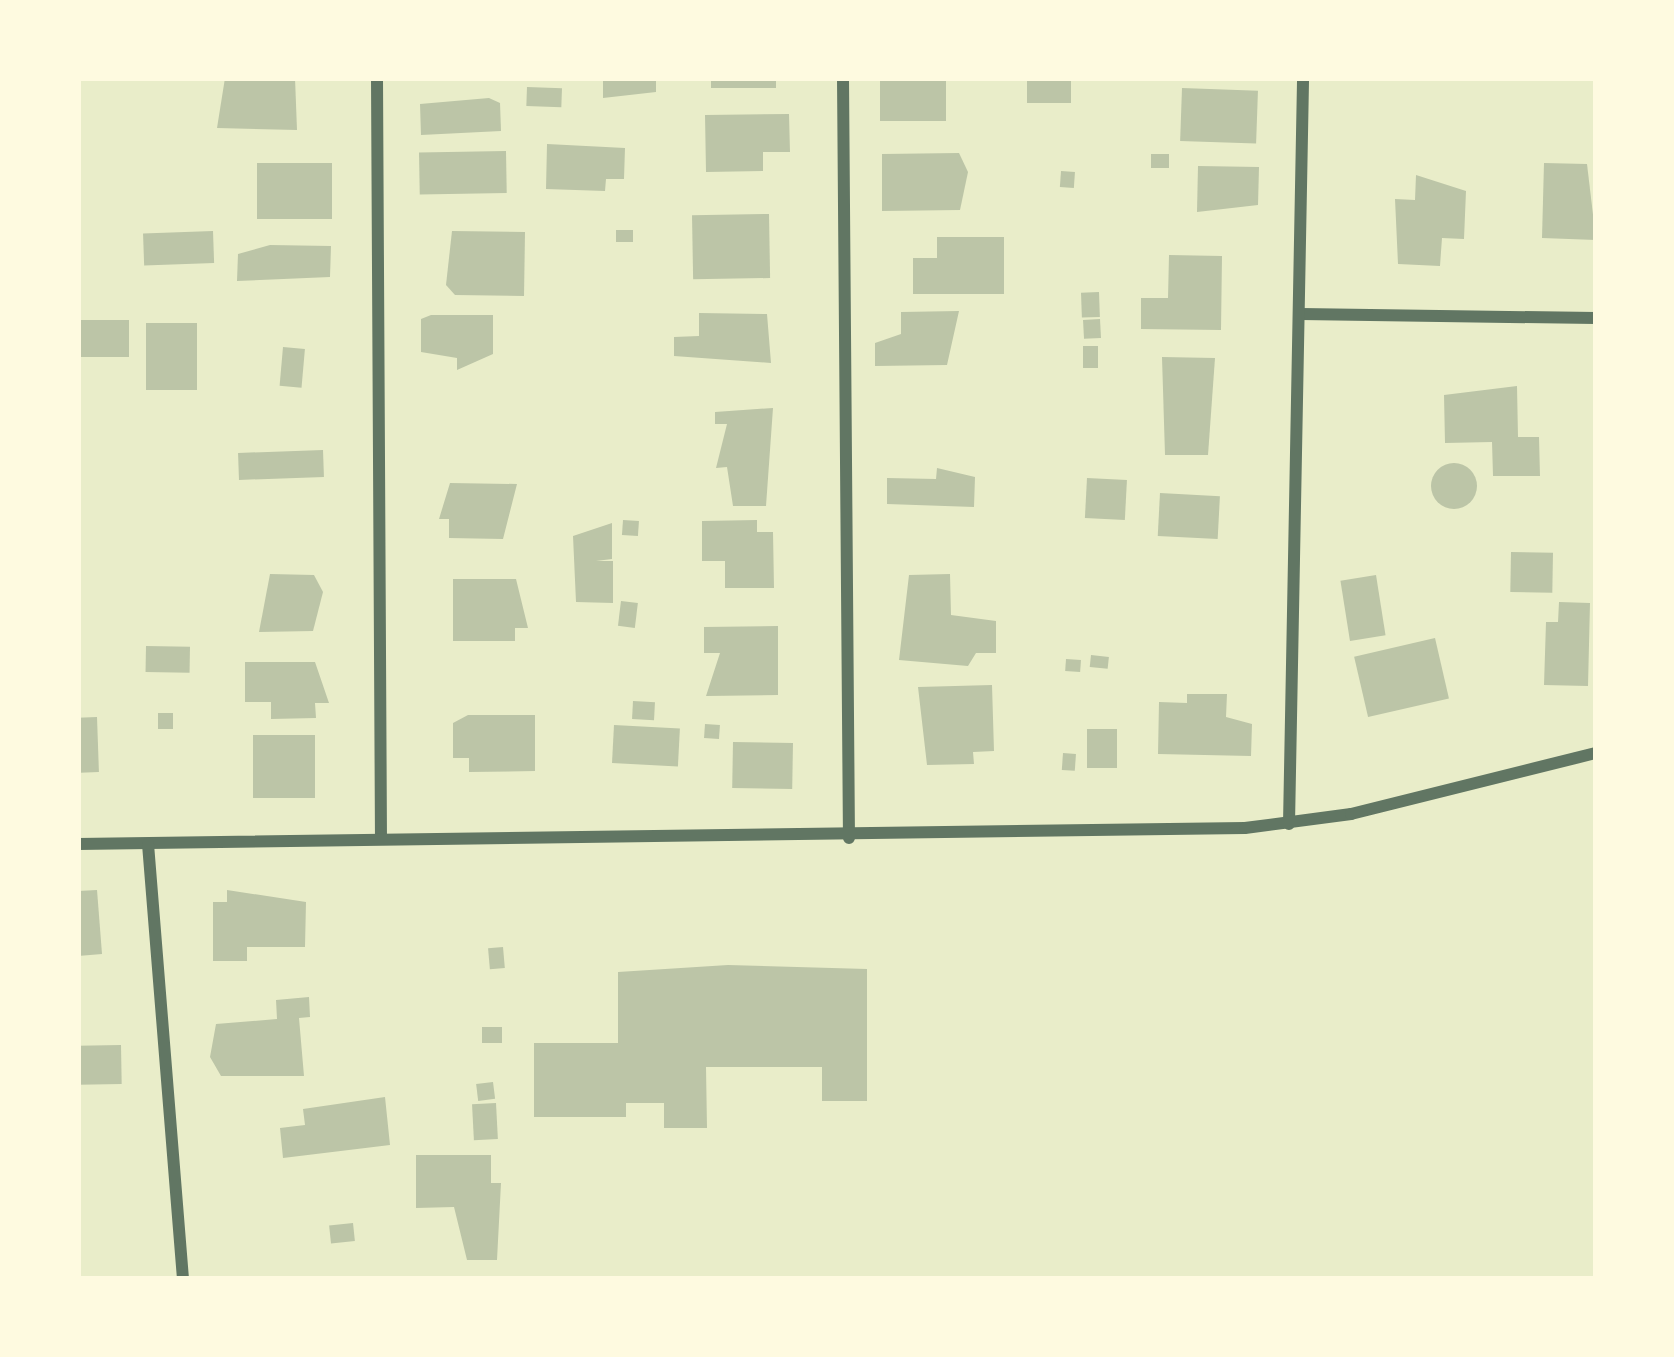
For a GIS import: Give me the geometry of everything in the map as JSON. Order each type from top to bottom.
[{"type":"street","points":[[377,78],[381,838]]},
{"type":"street","points":[[843,78],[849,838]]},
{"type":"street","points":[[1289,824],[1303,78]]},
{"type":"street","points":[[1301,314],[1596,318]]},
{"type":"street","points":[[78,844],[381,838],[849,838],[1289,824],[1596,753]]},
{"type":"street","points":[[148,844],[183,1279]]},
{"type":"building","points":[[225,78],[295,78],[297,130],[217,128]]},
{"type":"building","points":[[603,78],[656,78],[656,92],[603,98]]},
{"type":"building","points":[[711,78],[776,78],[776,88],[711,88]]},
{"type":"building","points":[[880,78],[946,78],[946,121],[880,121]]},
{"type":"building","points":[[1027,78],[1071,78],[1071,103],[1027,103]]},
{"type":"building","points":[[527,87],[562,88],[561,107],[526,106]]},
{"type":"building","points":[[1182,88],[1258,91],[1256,144],[1180,141]]},
{"type":"building","points":[[489,98],[500,103],[501,131],[421,135],[420,104]]},
{"type":"building","points":[[789,114],[790,152],[763,152],[763,171],[706,172],[705,115]]},
{"type":"building","points":[[547,144],[625,148],[624,179],[606,179],[605,191],[546,189]]},
{"type":"building","points":[[506,151],[507,193],[420,195],[419,153]]},
{"type":"building","points":[[959,153],[968,172],[960,210],[882,211],[882,154]]},
{"type":"building","points":[[1151,154],[1169,154],[1169,168],[1151,168]]},
{"type":"building","points":[[257,163],[332,163],[332,219],[257,219]]},
{"type":"building","points":[[1544,163],[1587,164],[1596,240],[1542,238]]},
{"type":"building","points":[[1198,166],[1259,167],[1258,205],[1197,212]]},
{"type":"building","points":[[1061,171],[1075,172],[1074,188],[1060,187]]},
{"type":"building","points":[[1416,175],[1466,191],[1464,239],[1442,238],[1440,266],[1398,264],[1395,199],[1415,200]]},
{"type":"building","points":[[769,214],[770,278],[693,279],[692,215]]},
{"type":"building","points":[[616,230],[633,230],[633,242],[616,242]]},
{"type":"building","points":[[213,231],[214,263],[144,265],[143,233]]},
{"type":"building","points":[[452,231],[525,232],[524,296],[455,295],[446,285]]},
{"type":"building","points":[[937,237],[1004,237],[1004,294],[913,294],[913,258],[937,258]]},
{"type":"building","points":[[270,245],[331,246],[330,277],[237,281],[238,254]]},
{"type":"building","points":[[1169,255],[1222,256],[1221,330],[1141,329],[1141,298],[1168,298]]},
{"type":"building","points":[[1099,292],[1100,317],[1082,318],[1081,293]]},
{"type":"building","points":[[959,311],[947,365],[875,366],[875,343],[901,334],[901,312]]},
{"type":"building","points":[[699,313],[767,314],[771,363],[674,356],[674,337],[699,336]]},
{"type":"building","points":[[493,315],[493,354],[457,370],[457,358],[421,352],[421,319]]},
{"type":"building","points":[[1100,319],[1101,338],[1084,339],[1083,320]]},
{"type":"building","points":[[78,320],[129,320],[129,357],[78,357]]},
{"type":"building","points":[[146,323],[197,323],[197,390],[146,390]]},
{"type":"building","points":[[1083,346],[1098,346],[1098,368],[1083,368]]},
{"type":"building","points":[[283,347],[305,349],[302,388],[280,386]]},
{"type":"building","points":[[1162,357],[1215,358],[1208,455],[1165,455]]},
{"type":"building","points":[[1517,386],[1518,437],[1539,437],[1540,476],[1493,476],[1492,442],[1445,443],[1444,395]]},
{"type":"building","points":[[773,408],[766,506],[733,506],[727,467],[716,468],[727,424],[715,424],[715,412]]},
{"type":"building","points":[[323,450],[324,477],[239,480],[238,453]]},
{"type":"building","points":[[1454,463],[1470,470],[1477,486],[1470,502],[1454,509],[1438,502],[1431,486],[1438,470]]},
{"type":"building","points":[[937,468],[975,477],[974,507],[887,504],[887,478],[936,479]]},
{"type":"building","points":[[1087,478],[1127,480],[1125,520],[1085,518]]},
{"type":"building","points":[[450,483],[517,484],[503,539],[449,538],[449,519],[439,519]]},
{"type":"building","points":[[1160,493],[1220,496],[1218,539],[1158,536]]},
{"type":"building","points":[[623,520],[639,521],[638,536],[622,535]]},
{"type":"building","points":[[757,520],[757,532],[773,532],[774,588],[725,588],[725,561],[702,561],[702,521]]},
{"type":"building","points":[[612,523],[612,559],[596,561],[613,561],[613,603],[576,602],[573,536]]},
{"type":"building","points":[[1511,552],[1553,553],[1552,593],[1510,592]]},
{"type":"building","points":[[270,574],[314,575],[323,592],[313,631],[259,632]]},
{"type":"building","points":[[950,574],[951,615],[996,621],[996,653],[976,653],[968,666],[899,660],[909,575]]},
{"type":"building","points":[[1376,575],[1386,635],[1350,641],[1340,581]]},
{"type":"building","points":[[453,579],[516,579],[528,628],[515,628],[515,641],[453,641]]},
{"type":"building","points":[[621,601],[638,603],[635,628],[618,626]]},
{"type":"building","points":[[1559,602],[1590,603],[1588,686],[1544,685],[1546,622],[1558,622]]},
{"type":"building","points":[[778,626],[778,695],[706,696],[720,653],[704,653],[704,627]]},
{"type":"building","points":[[1435,638],[1449,698],[1368,717],[1354,657]]},
{"type":"building","points":[[146,646],[190,647],[190,673],[146,672]]},
{"type":"building","points":[[1091,655],[1109,657],[1108,669],[1090,667]]},
{"type":"building","points":[[1066,659],[1081,660],[1080,672],[1065,671]]},
{"type":"building","points":[[245,662],[315,662],[329,703],[315,703],[316,718],[271,719],[271,702],[245,702]]},
{"type":"building","points":[[992,685],[994,751],[973,752],[974,764],[927,765],[918,687]]},
{"type":"building","points":[[1187,694],[1227,694],[1226,717],[1252,724],[1251,756],[1158,754],[1159,702],[1187,703]]},
{"type":"building","points":[[633,701],[655,702],[654,720],[632,719]]},
{"type":"building","points":[[158,713],[173,713],[173,729],[158,729]]},
{"type":"building","points":[[468,715],[535,715],[535,771],[469,772],[469,758],[453,758],[453,723]]},
{"type":"building","points":[[97,717],[99,772],[80,773],[78,718]]},
{"type":"building","points":[[705,724],[720,725],[719,739],[704,738]]},
{"type":"building","points":[[614,725],[680,728],[678,766],[612,763]]},
{"type":"building","points":[[1087,729],[1117,729],[1117,768],[1087,768]]},
{"type":"building","points":[[253,735],[315,735],[315,798],[253,798]]},
{"type":"building","points":[[733,742],[793,743],[792,789],[732,788]]},
{"type":"building","points":[[1063,753],[1076,754],[1075,771],[1062,770]]},
{"type":"building","points":[[97,890],[102,954],[78,956],[78,891]]},
{"type":"building","points":[[227,890],[306,902],[305,947],[247,947],[247,961],[213,961],[213,902],[227,902]]},
{"type":"building","points":[[503,947],[505,968],[490,969],[488,948]]},
{"type":"building","points":[[728,965],[867,969],[867,1101],[822,1101],[822,1067],[706,1067],[707,1128],[664,1128],[664,1103],[626,1103],[626,1117],[534,1117],[534,1043],[618,1043],[618,972]]},
{"type":"building","points":[[309,997],[310,1017],[299,1018],[304,1076],[221,1076],[210,1057],[216,1024],[277,1019],[276,1000]]},
{"type":"building","points":[[482,1027],[502,1027],[502,1043],[482,1043]]},
{"type":"building","points":[[121,1045],[122,1084],[79,1085],[78,1046]]},
{"type":"building","points":[[493,1082],[495,1099],[478,1101],[476,1084]]},
{"type":"building","points":[[385,1097],[390,1145],[283,1158],[280,1128],[305,1125],[303,1109]]},
{"type":"building","points":[[496,1103],[498,1139],[474,1140],[472,1104]]},
{"type":"building","points":[[416,1155],[491,1155],[491,1183],[501,1183],[497,1260],[467,1260],[454,1207],[416,1208]]},
{"type":"building","points":[[353,1223],[355,1241],[331,1243],[329,1226]]}]
